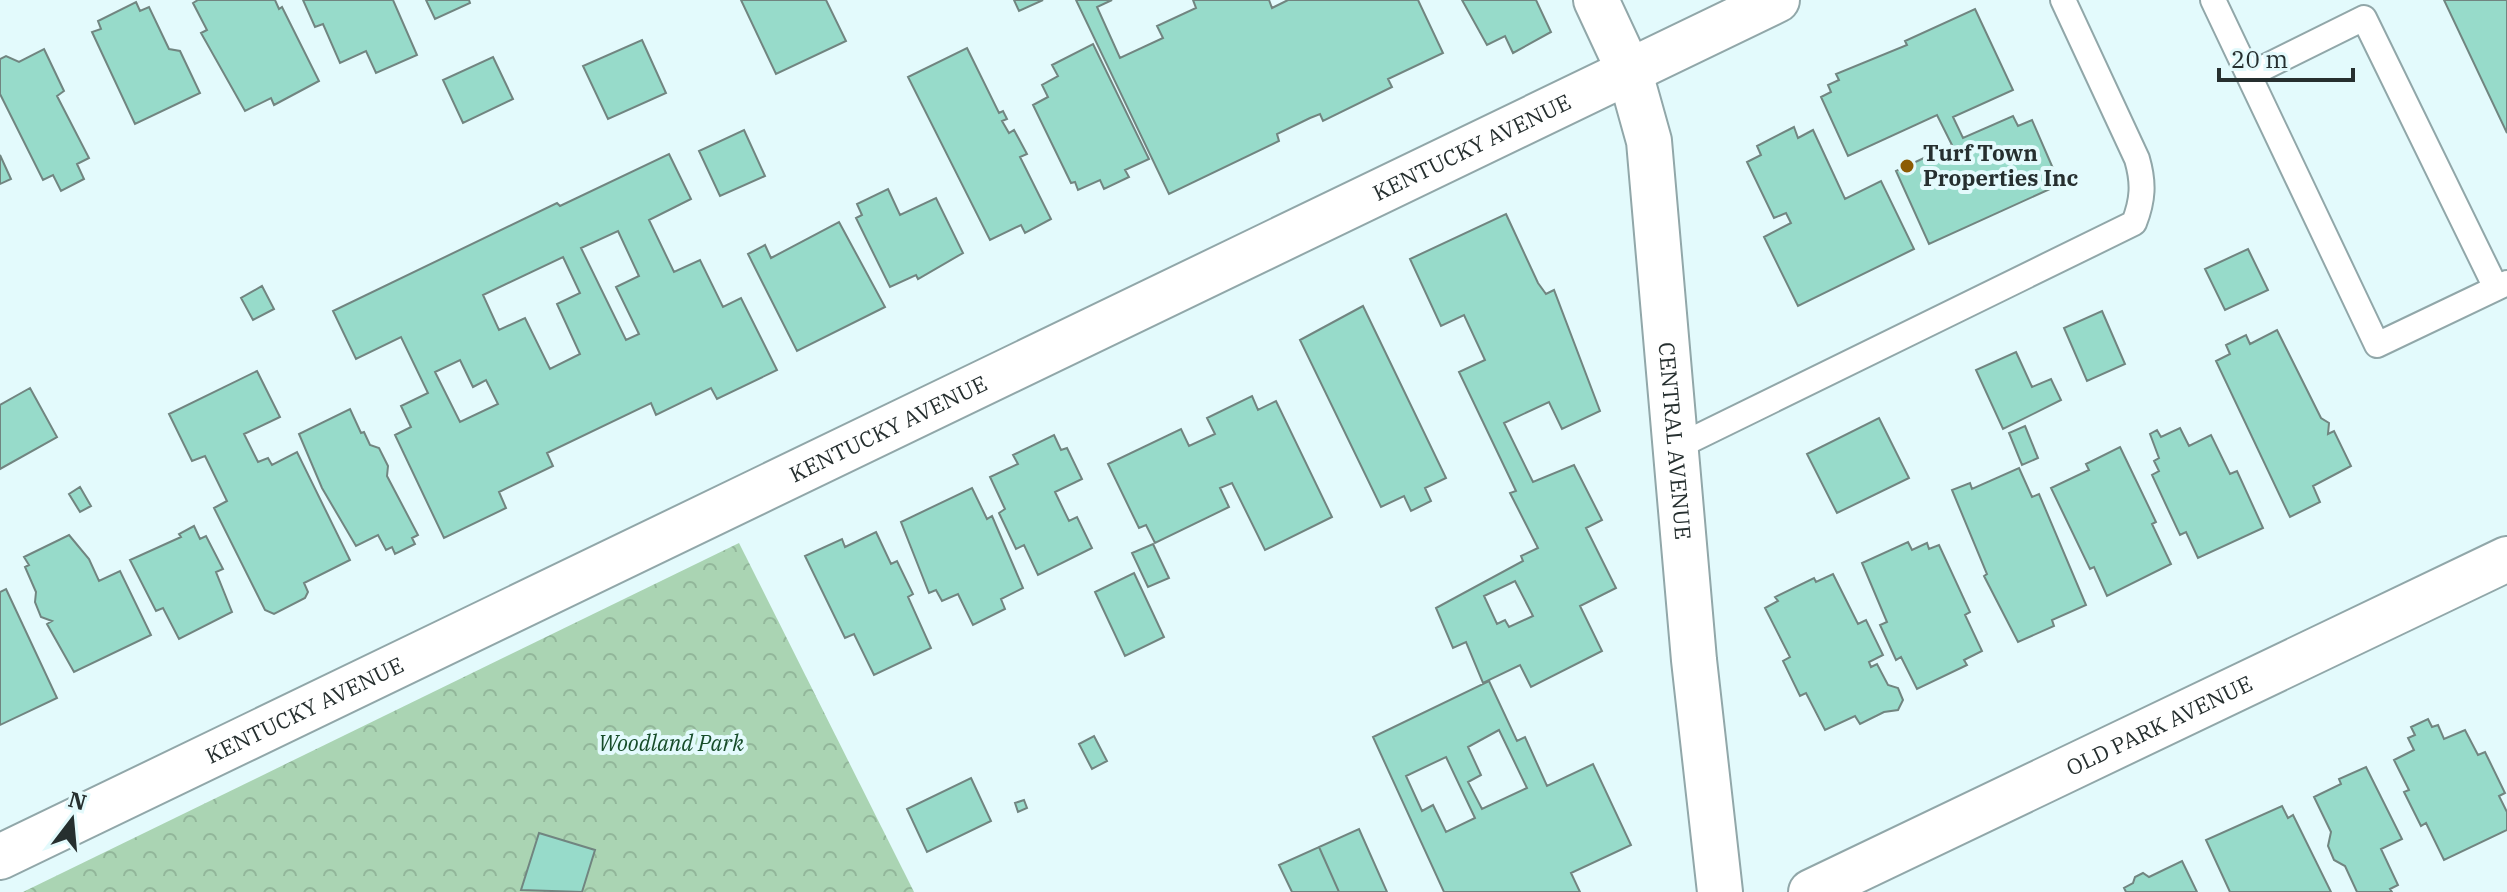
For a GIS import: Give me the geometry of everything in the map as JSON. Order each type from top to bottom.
[{"type":"street","name":"CENTRAL AVENUE","points":[[1596,0],[1630,73],[1649,141],[1694,660],[1720,892]]},
{"type":"street","name":"KENTUCKY AVENUE","points":[[0,857],[1777,0]]},
{"type":"street","name":"OLD PARK AVENUE","points":[[1811,892],[2507,559]]},
{"type":"lane","points":[[1675,448],[2134,223],[2141,203],[2143,180],[2137,159],[2063,0]]},
{"type":"lane","points":[[2213,0],[2377,345],[2502,286],[2364,18],[2249,75]]},
{"type":"green space","name":"Woodland Park","points":[[739,543],[914,892],[23,892]]},
{"type":"building","points":[[198,0],[275,0],[279,9],[282,7],[319,81],[274,105],[271,98],[245,111],[201,33],[207,30],[193,3]]},
{"type":"building","points":[[303,0],[393,0],[417,55],[376,73],[366,51],[340,63],[323,24],[315,27]]},
{"type":"building","points":[[426,0],[469,0],[470,3],[435,19]]},
{"type":"building","points":[[741,0],[826,0],[846,41],[776,74]]},
{"type":"building","points":[[1014,0],[1043,0],[1019,11]]},
{"type":"building","points":[[1076,0],[1112,0],[1097,7],[1120,58],[1163,38],[1157,26],[1196,8],[1193,0],[1269,0],[1272,8],[1288,0],[1418,0],[1443,53],[1388,79],[1392,87],[1323,121],[1320,114],[1310,118],[1277,134],[1279,141],[1169,194]]},
{"type":"building","points":[[1462,0],[1536,0],[1551,32],[1513,53],[1505,36],[1487,45]]},
{"type":"building","points":[[2444,0],[2507,0],[2507,133]]},
{"type":"building","points":[[136,2],[140,11],[149,7],[169,49],[180,51],[200,93],[135,124],[92,32],[101,29],[98,21]]},
{"type":"building","points":[[1975,9],[2013,90],[1953,117],[1963,138],[2013,116],[2018,126],[2032,120],[2055,173],[2044,177],[2050,189],[1929,244],[1896,171],[1952,145],[1937,115],[1848,156],[1821,97],[1831,92],[1828,85],[1839,80],[1836,74],[1907,45],[1905,41]]},
{"type":"building","points":[[642,40],[666,93],[608,119],[583,66]]},
{"type":"building","points":[[1093,44],[1149,159],[1125,170],[1129,177],[1104,189],[1100,180],[1078,190],[1075,182],[1071,183],[1033,105],[1048,97],[1042,85],[1058,76],[1052,65]]},
{"type":"building","points":[[967,48],[999,113],[1003,111],[1007,119],[1002,121],[1009,133],[1014,130],[1027,154],[1020,157],[1051,219],[1025,233],[1021,225],[990,240],[908,77]]},
{"type":"building","points":[[44,49],[64,91],[57,96],[89,158],[77,164],[84,179],[61,191],[53,175],[43,180],[0,94],[0,59],[6,56],[19,62]]},
{"type":"building","points":[[493,57],[513,99],[463,123],[443,80]]},
{"type":"building","points":[[1794,127],[1798,138],[1813,130],[1845,199],[1881,181],[1914,249],[1798,306],[1764,237],[1791,223],[1786,213],[1774,218],[1747,162],[1761,155],[1757,146]]},
{"type":"building","points":[[744,130],[765,176],[720,196],[699,151]]},
{"type":"building","points":[[669,154],[691,199],[649,220],[674,272],[700,260],[723,307],[741,298],[777,370],[717,399],[711,388],[656,415],[651,403],[547,453],[553,466],[499,492],[506,508],[444,538],[395,435],[411,427],[401,406],[428,393],[401,337],[356,359],[333,311],[557,203],[560,206]],"holes":[[[618,231],[639,276],[616,287],[639,334],[626,340],[581,248]],[[563,257],[580,293],[557,304],[580,354],[550,369],[525,318],[499,330],[483,295]],[[460,360],[473,387],[486,380],[498,404],[460,422],[435,372]]]},
{"type":"building","points":[[0,155],[11,179],[0,184]]},
{"type":"building","points":[[888,189],[900,215],[936,198],[963,253],[918,279],[916,275],[890,287],[856,218],[862,215],[857,204]]},
{"type":"building","points":[[1506,214],[1538,283],[1546,294],[1554,290],[1600,411],[1562,429],[1549,402],[1504,423],[1533,482],[1574,465],[1602,520],[1586,528],[1616,588],[1580,606],[1602,651],[1531,687],[1520,665],[1483,683],[1466,642],[1453,648],[1436,608],[1523,561],[1521,556],[1538,548],[1510,493],[1516,491],[1459,372],[1485,360],[1464,315],[1441,326],[1410,259]],"holes":[[[1515,581],[1533,616],[1509,627],[1505,620],[1497,624],[1484,596]]]},
{"type":"building","points":[[839,222],[885,307],[797,351],[748,254],[765,245],[771,258]]},
{"type":"building","points":[[2248,249],[2268,290],[2225,310],[2205,269]]},
{"type":"building","points":[[262,286],[274,309],[253,320],[241,298]]},
{"type":"building","points":[[1363,306],[1446,478],[1425,488],[1431,501],[1411,511],[1404,496],[1381,507],[1300,340]]},
{"type":"building","points":[[2102,311],[2125,364],[2087,381],[2064,328]]},
{"type":"building","points":[[2277,330],[2321,418],[2329,423],[2328,434],[2334,431],[2351,466],[2313,486],[2320,502],[2290,517],[2216,361],[2230,354],[2226,345],[2246,335],[2250,344]]},
{"type":"building","points":[[2016,352],[2032,387],[2051,379],[2061,400],[2003,429],[1976,370]]},
{"type":"building","points":[[257,371],[280,417],[244,434],[258,462],[268,458],[272,465],[297,452],[350,560],[304,583],[308,592],[305,598],[274,614],[265,610],[214,508],[227,501],[205,456],[192,461],[169,414]]},
{"type":"building","points":[[30,388],[57,437],[0,469],[0,405]]},
{"type":"building","points":[[1252,396],[1258,410],[1276,401],[1332,517],[1265,550],[1232,483],[1220,488],[1229,507],[1155,543],[1146,525],[1139,528],[1108,464],[1181,429],[1189,446],[1215,434],[1207,418]]},
{"type":"building","points":[[350,409],[361,433],[364,432],[370,445],[379,448],[388,466],[387,476],[418,535],[412,538],[415,544],[395,554],[392,547],[386,550],[378,535],[356,546],[322,488],[299,434]]},
{"type":"building","points":[[1879,418],[1909,478],[1837,513],[1807,454]]},
{"type":"building","points":[[2025,426],[2038,458],[2022,465],[2009,433]]},
{"type":"building","points":[[2180,428],[2189,446],[2211,435],[2230,474],[2237,471],[2263,528],[2198,558],[2186,532],[2180,535],[2152,475],[2159,471],[2154,461],[2159,458],[2150,434],[2157,430],[2161,437]]},
{"type":"building","points":[[1054,435],[1061,450],[1067,448],[1082,479],[1055,492],[1069,521],[1077,517],[1092,548],[1038,575],[1024,545],[1016,549],[999,513],[1005,509],[990,477],[1018,464],[1013,455]]},
{"type":"building","points":[[2120,447],[2156,522],[2152,524],[2171,564],[2107,596],[2094,567],[2090,569],[2051,488],[2089,470],[2086,464]]},
{"type":"building","points":[[2019,468],[2032,497],[2039,494],[2086,605],[2052,620],[2054,626],[2018,642],[1984,576],[1987,574],[1952,490],[1970,483],[1972,489]]},
{"type":"building","points":[[80,487],[91,506],[80,512],[69,494]]},
{"type":"building","points":[[972,488],[987,519],[992,516],[1023,588],[1001,599],[1005,609],[973,625],[958,594],[942,601],[936,590],[929,593],[901,522]]},
{"type":"building","points":[[194,526],[200,539],[206,536],[223,569],[216,572],[232,612],[179,639],[163,608],[156,611],[130,560],[181,537],[179,534]]},
{"type":"building","points":[[876,532],[891,564],[897,561],[913,594],[908,597],[931,648],[874,675],[854,634],[845,638],[805,556],[842,539],[845,547]]},
{"type":"building","points":[[69,535],[89,559],[99,581],[120,571],[151,635],[74,672],[47,624],[52,621],[41,617],[35,602],[36,592],[25,567],[29,565],[24,557]]},
{"type":"building","points":[[1908,542],[1912,550],[1927,543],[1929,549],[1939,545],[1970,612],[1965,615],[1982,651],[1964,660],[1967,665],[1917,689],[1901,657],[1896,660],[1880,625],[1887,622],[1862,563]]},
{"type":"building","points":[[1153,544],[1169,578],[1148,587],[1132,553]]},
{"type":"building","points":[[1134,573],[1164,637],[1125,656],[1095,592]]},
{"type":"building","points":[[1833,574],[1858,624],[1866,620],[1883,655],[1869,662],[1871,667],[1877,664],[1888,685],[1898,688],[1903,700],[1898,710],[1884,712],[1860,724],[1855,716],[1825,730],[1806,693],[1800,696],[1783,661],[1790,657],[1765,608],[1778,601],[1775,597],[1814,578],[1816,582]]},
{"type":"building","points":[[6,589],[57,698],[0,725],[0,592]]},
{"type":"building","points":[[1489,681],[1517,741],[1525,737],[1547,786],[1593,764],[1631,845],[1571,873],[1580,892],[1444,892],[1373,737]],"holes":[[[1499,730],[1527,788],[1482,809],[1468,782],[1481,775],[1468,747]],[[1446,757],[1475,818],[1446,832],[1433,805],[1422,811],[1406,776]]]},
{"type":"building","points":[[2428,719],[2432,727],[2438,725],[2444,739],[2465,730],[2478,755],[2485,752],[2505,793],[2499,796],[2507,812],[2507,830],[2444,860],[2426,823],[2421,826],[2404,792],[2409,790],[2394,760],[2414,750],[2408,738],[2415,735],[2411,727]]},
{"type":"building","points":[[1094,736],[1107,761],[1092,769],[1079,744]]},
{"type":"building","points":[[2366,767],[2402,839],[2381,849],[2398,885],[2390,889],[2392,892],[2357,892],[2345,866],[2334,860],[2328,846],[2331,832],[2314,797],[2341,784],[2339,779]]},
{"type":"building","points":[[971,778],[991,821],[927,852],[907,809]]},
{"type":"building","points":[[1024,800],[1027,808],[1018,812],[1015,803]]},
{"type":"building","points":[[2282,806],[2288,818],[2293,815],[2331,892],[2230,892],[2206,840]]},
{"type":"building","points":[[1359,829],[1387,892],[1339,892],[1319,847]]},
{"type":"building","points":[[539,833],[595,850],[582,892],[521,890]]},
{"type":"building","points":[[1319,847],[1339,892],[1292,892],[1279,865]]},
{"type":"building","points":[[2182,861],[2197,892],[2126,892],[2124,888],[2133,883],[2135,877],[2143,873],[2149,877]]},
{"type":"place","name":"Turf Town Properties Inc","points":[[1907,166]]}]
